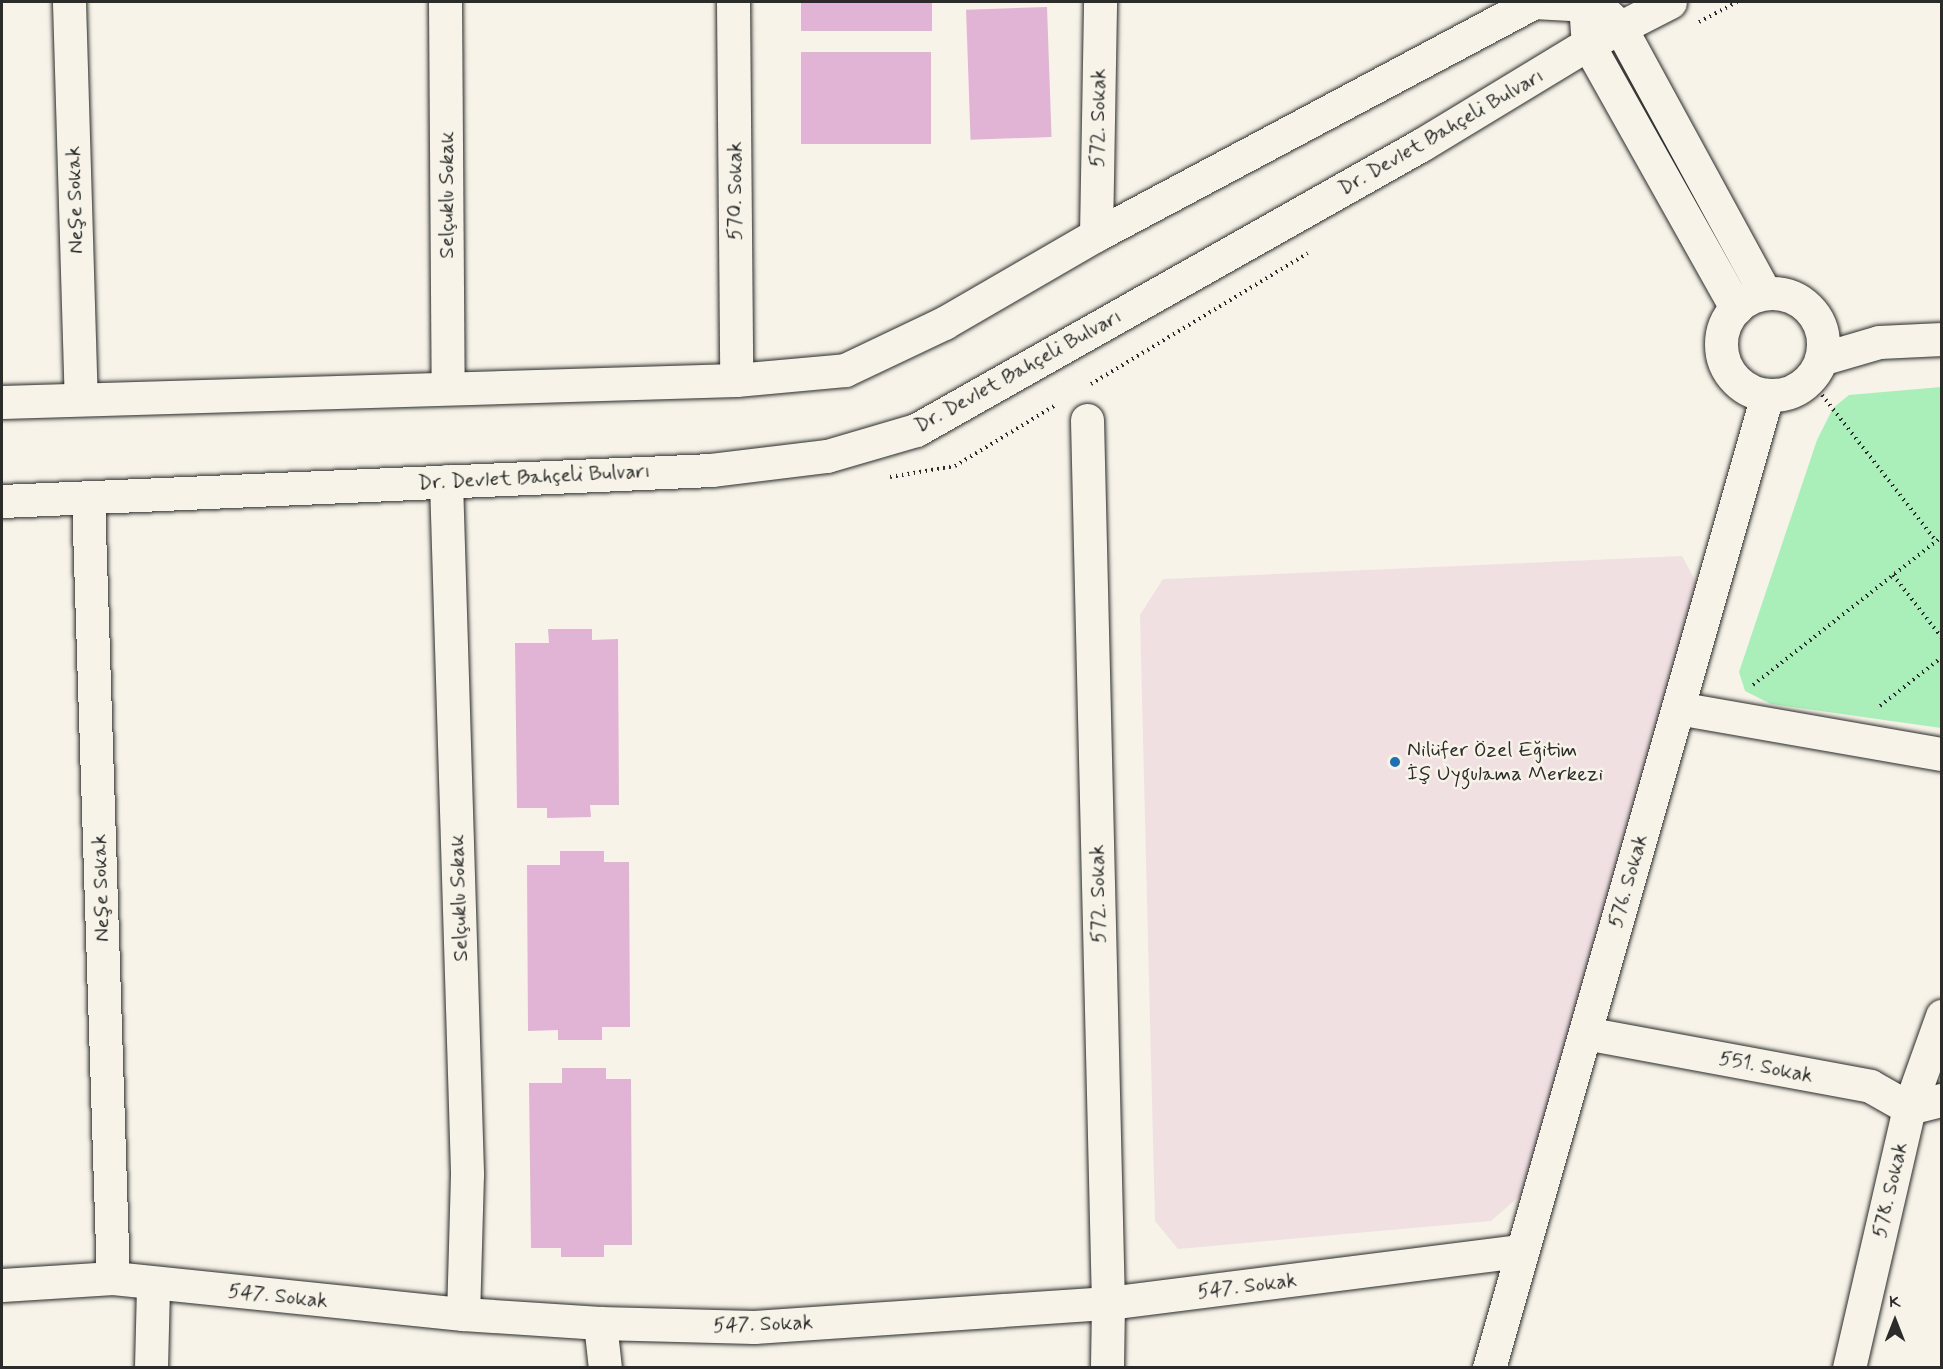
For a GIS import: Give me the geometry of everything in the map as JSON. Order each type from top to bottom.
[{"type":"street","name":"Neşe Sokak","points":[[69,2],[81,398]]},
{"type":"street","name":"Selçuklu Sokak","points":[[445,2],[448,388]]},
{"type":"street","name":"570. Sokak","points":[[733,2],[736,380]]},
{"type":"street","name":"572. Sokak","points":[[1096,235],[1100,2]]},
{"type":"street","points":[[2,402],[736,380],[845,370],[944,323],[1096,235],[1535,2],[1590,3],[1603,11],[1620,27],[1765,293]]},
{"type":"street","name":"Dr. Devlet Bahçeli Bulvarı","points":[[2,501],[711,470],[827,456],[916,430],[1422,145],[1588,44],[1670,2]]},
{"type":"street","points":[[1590,3],[1585,21],[1588,44],[1736,308]]},
{"type":"street","points":[[1765,293],[1782,294],[1798,300],[1811,311],[1817,321],[1822,344],[1814,370],[1800,387],[1785,394],[1767,395],[1751,391],[1738,382],[1727,369],[1721,353],[1721,337],[1726,321],[1736,308],[1749,298],[1765,293]]},
{"type":"street","points":[[1817,321],[1879,342]]},
{"type":"street","points":[[1814,370],[1879,342],[1941,339]]},
{"type":"street","name":"576. Sokak","points":[[1489,1368],[1767,395]]},
{"type":"street","name":"572. Sokak","points":[[1087,420],[1108,1303],[1107,1368]]},
{"type":"street","name":"Selçuklu Sokak","points":[[446,481],[467,1174],[463,1314]]},
{"type":"street","name":"Neşe Sokak","points":[[88,497],[114,1278]]},
{"type":"street","points":[[1678,708],[1941,754]]},
{"type":"street","name":"578. Sokak","points":[[1849,1368],[1909,1108],[1941,1016]]},
{"type":"street","name":"551. Sokak","points":[[1585,1033],[1870,1086],[1909,1108]]},
{"type":"street","points":[[1909,1108],[1941,1100]]},
{"type":"street","name":"547. Sokak","points":[[2,1285],[114,1278],[153,1284],[463,1314],[600,1323],[754,1327],[1108,1303],[1522,1251]]},
{"type":"street","points":[[151,1368],[153,1284]]},
{"type":"street","points":[[600,1323],[605,1368]]},
{"type":"path","points":[[1814,370],[1833,408],[1936,541]]},
{"type":"path","points":[[1714,714],[1941,537]]},
{"type":"path","points":[[1893,575],[1941,638]]},
{"type":"path","points":[[1874,711],[1941,657]]},
{"type":"shaded area","name":"Nilüfer Özel Eğitim İş Uygulama Merkezi","points":[[1682,556],[1697,584],[1522,1194],[1491,1221],[1178,1249],[1155,1221],[1140,615],[1163,579]]},
{"type":"green space","points":[[1941,387],[1941,728],[1771,704],[1745,691],[1739,672],[1817,440],[1833,408],[1849,395]]},
{"type":"building","points":[[801,2],[932,2],[932,31],[801,31]]},
{"type":"building","points":[[1047,7],[1052,137],[971,140],[966,10]]},
{"type":"building","points":[[801,52],[931,52],[931,144],[801,144]]},
{"type":"building","points":[[548,629],[592,629],[592,640],[618,639],[619,805],[590,805],[591,817],[547,818],[547,808],[517,808],[515,643],[549,643]]},
{"type":"building","points":[[560,851],[604,851],[604,862],[629,862],[630,1027],[602,1027],[602,1040],[558,1040],[558,1030],[528,1031],[527,865],[560,865]]},
{"type":"building","points":[[562,1068],[606,1068],[606,1079],[631,1079],[632,1245],[604,1245],[604,1257],[561,1257],[561,1248],[531,1248],[529,1083],[562,1083]]},
{"type":"place","name":"Nilüfer Özel Eğitim İş Uygulama Merkezi","points":[[1395,762]]}]
